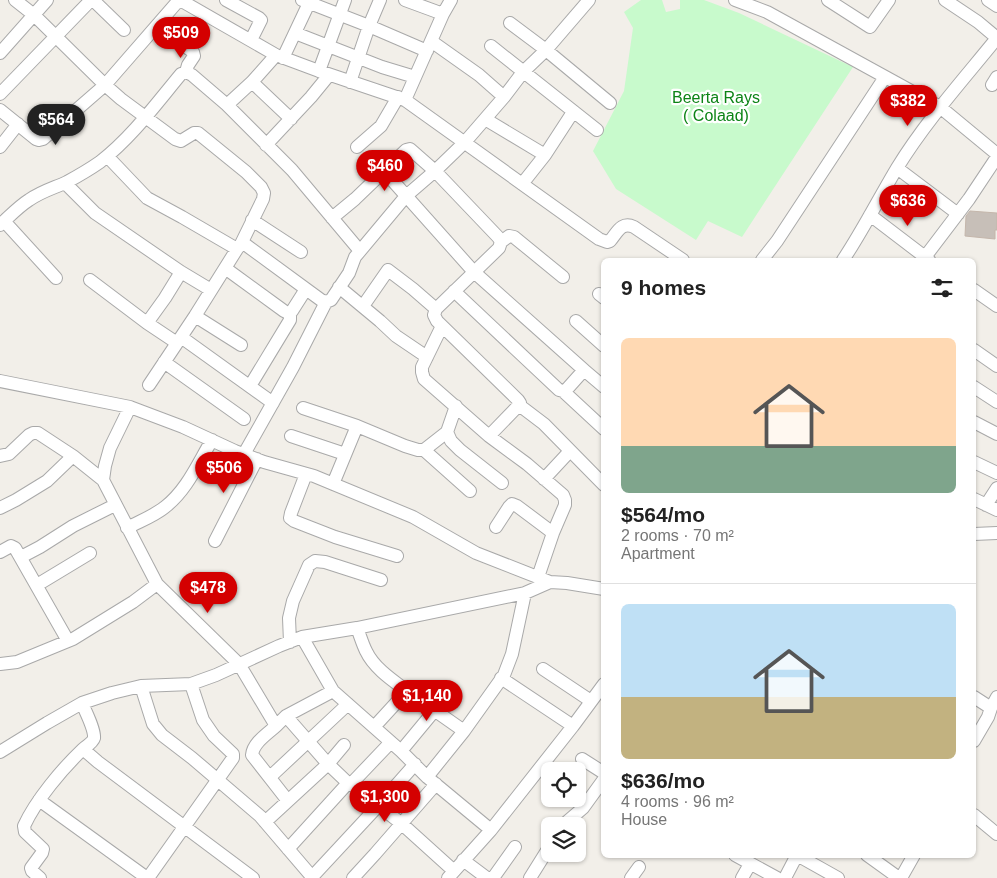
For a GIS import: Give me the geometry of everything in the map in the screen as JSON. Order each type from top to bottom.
[{"type":"street","points":[[15,0],[34,15],[121,99],[175,139],[182,141],[194,132],[198,133],[246,172],[261,187],[264,193],[264,199],[239,246],[149,385]]},
{"type":"street","points":[[0,53],[47,0]]},
{"type":"street","points":[[0,94],[92,0],[124,30]]},
{"type":"street","points":[[0,110],[36,139],[43,139],[105,85],[179,0],[280,56],[402,99],[605,242],[610,241],[622,227],[629,224],[680,258]]},
{"type":"street","points":[[226,0],[261,20],[251,40]]},
{"type":"street","points":[[266,145],[290,119],[324,73],[328,46],[345,0]]},
{"type":"street","points":[[350,82],[368,26],[380,0]]},
{"type":"street","points":[[405,0],[443,14]]},
{"type":"street","points":[[358,147],[381,126],[402,99],[415,77],[451,0]]},
{"type":"street","points":[[735,0],[768,12],[940,107],[997,156],[982,181],[927,258],[870,216]]},
{"type":"street","points":[[828,0],[870,27],[889,0]]},
{"type":"street","points":[[845,258],[897,168],[940,107],[997,38],[978,22],[945,0]]},
{"type":"street","points":[[227,105],[280,56],[295,33],[305,2],[368,26],[429,46],[479,75],[504,97]]},
{"type":"street","points":[[244,454],[293,367],[326,302],[330,300],[349,273],[360,250],[406,196],[435,171],[485,119],[523,72],[546,50],[584,3]]},
{"type":"street","points":[[510,23],[610,103]]},
{"type":"street","points":[[56,278],[2,223],[29,200],[47,189],[66,183],[118,147],[181,74],[186,72],[194,56],[193,52],[157,26]]},
{"type":"street","points":[[295,33],[382,67],[415,77]]},
{"type":"street","points":[[491,46],[597,130]]},
{"type":"street","points":[[186,72],[227,105],[292,170],[360,250]]},
{"type":"street","points":[[764,258],[885,76]]},
{"type":"street","points":[[252,82],[290,119]]},
{"type":"street","points":[[522,184],[545,155],[573,112]]},
{"type":"street","points":[[485,119],[545,155]]},
{"type":"street","points":[[0,147],[18,124]]},
{"type":"street","points":[[332,218],[355,199],[406,150],[410,149],[435,171],[501,242]]},
{"type":"street","points":[[107,156],[146,198],[239,246],[246,244],[326,302]]},
{"type":"street","points":[[897,168],[958,214]]},
{"type":"street","points":[[384,171],[474,272],[601,384]]},
{"type":"street","points":[[66,183],[95,213],[211,290]]},
{"type":"street","points":[[252,220],[301,252]]},
{"type":"street","points":[[563,277],[514,237],[509,236],[454,291],[436,310],[434,315],[437,321],[520,402],[519,405],[544,424],[570,451],[601,476]]},
{"type":"street","points":[[225,268],[290,316],[290,320],[250,386]]},
{"type":"street","points":[[363,306],[388,270],[436,310]]},
{"type":"street","points":[[147,323],[182,272]]},
{"type":"street","points":[[90,280],[147,323],[179,340],[273,403]]},
{"type":"street","points":[[339,287],[380,320],[396,336],[426,356]]},
{"type":"street","points":[[288,313],[292,311],[306,289]]},
{"type":"street","points":[[454,291],[559,390],[563,391],[601,426]]},
{"type":"street","points":[[976,291],[997,306]]},
{"type":"street","points":[[195,316],[241,345]]},
{"type":"street","points":[[576,321],[601,343]]},
{"type":"street","points":[[0,752],[82,703],[112,693],[141,686],[191,684],[296,640],[525,593],[544,580],[553,533],[565,505],[565,500],[528,464],[489,436],[424,379],[422,367],[442,326]]},
{"type":"street","points":[[976,351],[997,366]]},
{"type":"street","points":[[164,362],[244,420]]},
{"type":"street","points":[[563,391],[584,370]]},
{"type":"street","points":[[0,381],[130,407],[183,427],[244,454],[333,484],[413,517],[476,552],[544,580],[601,589]]},
{"type":"street","points":[[976,388],[997,402]]},
{"type":"street","points":[[489,436],[519,405]]},
{"type":"street","points":[[303,408],[357,426],[404,446],[424,450],[447,432],[456,406]]},
{"type":"street","points":[[103,480],[110,448],[130,407]]},
{"type":"street","points":[[976,423],[997,434]]},
{"type":"street","points":[[333,484],[357,426]]},
{"type":"street","points":[[447,432],[451,441],[460,450],[502,483]]},
{"type":"street","points":[[0,456],[9,454],[33,433],[38,433],[103,480],[157,584],[239,664],[276,726]]},
{"type":"street","points":[[291,436],[345,454]]},
{"type":"street","points":[[127,528],[165,507],[182,490],[212,440]]},
{"type":"street","points":[[424,450],[470,491]]},
{"type":"street","points":[[544,479],[570,451]]},
{"type":"street","points":[[0,508],[47,481],[72,456]]},
{"type":"street","points":[[215,541],[257,459]]},
{"type":"street","points":[[976,463],[997,473]]},
{"type":"street","points":[[306,474],[290,518],[335,537],[397,556]]},
{"type":"street","points":[[976,500],[992,508],[997,488]]},
{"type":"street","points":[[496,526],[512,504],[553,533]]},
{"type":"street","points":[[21,557],[73,526],[115,505]]},
{"type":"street","points":[[976,534],[997,533]]},
{"type":"street","points":[[0,552],[12,546],[15,548],[68,642]]},
{"type":"street","points":[[37,585],[90,553]]},
{"type":"street","points":[[381,580],[325,562],[316,561],[309,565],[293,601],[289,618],[296,640],[333,691],[432,781],[491,830]]},
{"type":"street","points":[[0,664],[17,662],[68,642],[133,602],[157,584]]},
{"type":"street","points":[[353,878],[402,824],[501,678],[512,654],[525,593]]},
{"type":"street","points":[[357,628],[367,652],[384,673],[464,731]]},
{"type":"street","points":[[543,670],[591,701]]},
{"type":"street","points":[[501,678],[573,726]]},
{"type":"street","points":[[39,800],[147,878],[234,757],[214,736],[203,720],[191,684]]},
{"type":"street","points":[[141,686],[153,724],[162,735],[260,816],[313,877],[415,764]]},
{"type":"street","points":[[286,716],[328,764],[349,783],[402,824],[451,874],[491,830],[601,688]]},
{"type":"street","points":[[288,800],[252,755],[252,751],[286,716],[333,691]]},
{"type":"street","points":[[374,727],[407,691]]},
{"type":"street","points":[[976,699],[993,712],[976,738]]},
{"type":"street","points":[[40,878],[31,868],[43,850],[30,838],[23,828],[39,800],[70,761],[92,741],[94,736],[93,729],[82,703]]},
{"type":"street","points":[[270,777],[348,704]]},
{"type":"street","points":[[401,751],[434,710]]},
{"type":"street","points":[[288,849],[349,783],[391,742]]},
{"type":"street","points":[[265,822],[328,764],[344,745]]},
{"type":"street","points":[[83,749],[253,878]]},
{"type":"street","points":[[582,759],[601,771]]},
{"type":"street","points":[[572,817],[583,808],[601,783]]},
{"type":"street","points":[[976,817],[997,834]]},
{"type":"street","points":[[493,878],[515,847]]},
{"type":"street","points":[[740,858],[777,878]]},
{"type":"street","points":[[785,878],[795,858]]},
{"type":"street","points":[[802,858],[838,878]]},
{"type":"street","points":[[871,858],[900,878],[912,858]]},
{"type":"street","points":[[464,860],[487,878]]},
{"type":"street","points":[[536,876],[543,862]]},
{"type":"street","points":[[742,878],[750,864]]},
{"type":"street","points":[[631,878],[639,867]]},
{"type":"green space","name":"Beerta Rays ( Colaad)","points":[[641,0],[662,0],[666,12],[680,9],[680,0],[704,0],[739,13],[853,67],[742,237],[708,221],[696,240],[616,189],[593,151],[624,91],[633,28],[624,12]]},
{"type":"building","points":[[970,211],[997,213],[995,239],[965,236],[966,216]]}]
